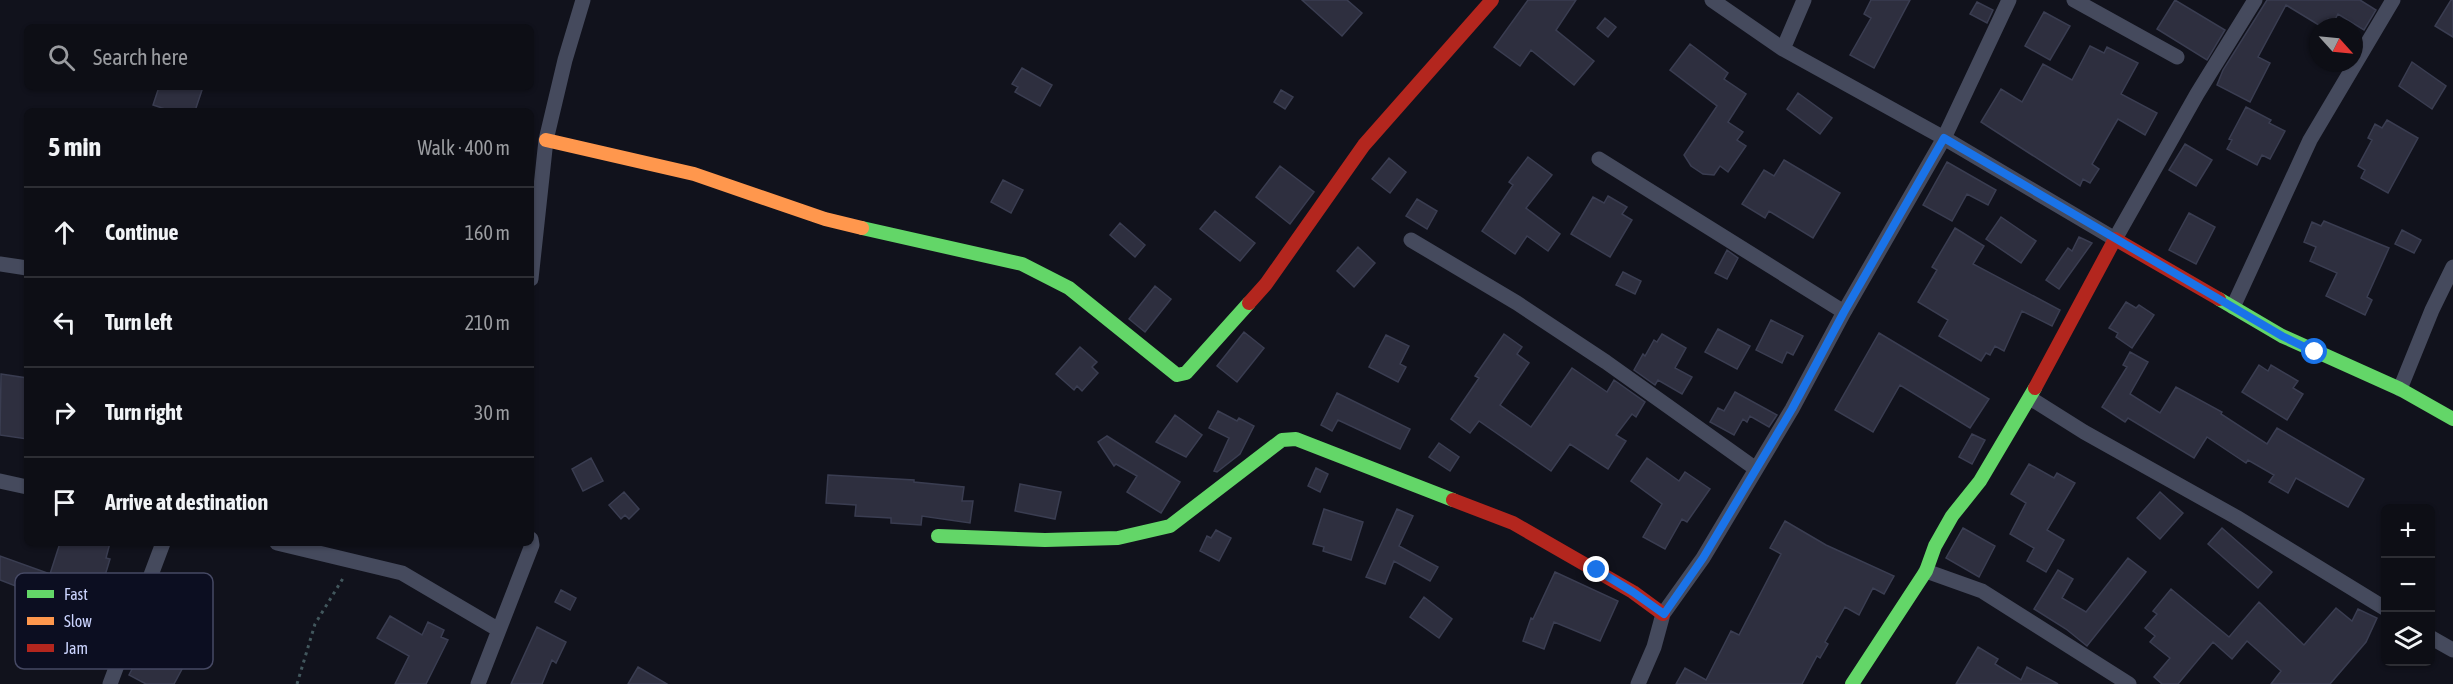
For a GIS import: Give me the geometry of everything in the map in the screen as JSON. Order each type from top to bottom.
[{"type":"street","points":[[534,251],[546,140],[564,60],[583,0]]},
{"type":"street","points":[[546,140],[694,174],[825,219],[1022,264],[1069,288],[1177,375],[1186,373],[1266,284],[1364,145],[1492,0]]},
{"type":"street","points":[[1712,0],[1783,49],[1944,138],[2232,308],[2282,336],[2400,389],[2453,419]]},
{"type":"street","points":[[1783,49],[1804,0]]},
{"type":"street","points":[[1638,684],[1664,614],[1703,558],[1792,409],[1844,312],[1944,138],[2009,0]]},
{"type":"street","points":[[2074,0],[2177,57]]},
{"type":"street","points":[[1852,684],[1926,571],[1935,546],[1952,516],[1980,481],[2030,398],[2196,94],[2255,0]]},
{"type":"street","points":[[2232,308],[2310,140],[2393,0]]},
{"type":"street","points":[[1599,159],[1844,312]]},
{"type":"street","points":[[1411,240],[1517,303],[1606,362],[1756,469]]},
{"type":"street","points":[[0,264],[24,268]]},
{"type":"street","points":[[2400,389],[2432,310],[2453,267]]},
{"type":"street","points":[[2030,398],[2084,432],[2236,517],[2381,607]]},
{"type":"street","points":[[938,536],[1045,540],[1118,538],[1170,526],[1282,440],[1296,439],[1513,523],[1633,592],[1664,614]]},
{"type":"street","points":[[1,484],[24,487]]},
{"type":"street","points":[[152,573],[162,546]]},
{"type":"street","points":[[289,546],[402,573],[499,630]]},
{"type":"street","points":[[478,684],[532,546]]},
{"type":"street","points":[[1926,571],[1982,591],[2129,684]]},
{"type":"street","points":[[2435,640],[2453,650]]},
{"type":"street","points":[[110,684],[116,669]]},
{"type":"path","points":[[297,684],[315,624],[353,562]]},
{"type":"building","points":[[1302,0],[1347,0],[1362,13],[1342,36]]},
{"type":"building","points":[[1528,0],[1576,0],[1556,30],[1594,61],[1574,85],[1531,50],[1520,66],[1494,47]]},
{"type":"building","points":[[1871,0],[1910,0],[1874,68],[1850,55],[1871,18],[1864,14]]},
{"type":"building","points":[[2175,0],[2225,30],[2207,60],[2157,29]]},
{"type":"building","points":[[2267,0],[2360,0],[2376,10],[2364,30],[2363,18],[2344,18],[2338,14],[2336,18],[2309,19],[2286,5],[2258,57],[2270,63],[2250,102],[2217,85],[2223,70]]},
{"type":"building","points":[[2453,0],[2453,37],[2435,26]]},
{"type":"building","points":[[1977,2],[1993,10],[1987,23],[1970,14]]},
{"type":"building","points":[[2044,12],[2070,26],[2050,60],[2025,46]]},
{"type":"building","points":[[1605,18],[1616,27],[1608,37],[1597,28]]},
{"type":"building","points":[[1690,44],[1728,73],[1724,79],[1746,94],[1728,122],[1743,132],[1737,140],[1746,146],[1728,172],[1720,166],[1714,175],[1703,174],[1691,166],[1684,155],[1717,106],[1670,70]]},
{"type":"building","points":[[2090,46],[2104,53],[2107,47],[2138,63],[2121,94],[2157,113],[2145,135],[2118,119],[2092,164],[2099,169],[2090,183],[2083,179],[2080,186],[1981,122],[2001,89],[2022,102],[2043,64],[2072,80]]},
{"type":"building","points":[[2412,62],[2446,86],[2432,109],[2399,86]]},
{"type":"building","points":[[1022,68],[1052,85],[1040,106],[1015,92],[1018,87],[1012,84]]},
{"type":"building","points":[[158,90],[202,90],[196,108],[162,108],[153,105]]},
{"type":"building","points":[[1281,90],[1293,97],[1285,109],[1274,102]]},
{"type":"building","points":[[1798,93],[1832,118],[1820,134],[1787,109]]},
{"type":"building","points":[[2246,107],[2271,120],[2269,123],[2285,131],[2270,159],[2262,155],[2257,165],[2227,149],[2232,140],[2229,139]]},
{"type":"building","points":[[2387,120],[2418,138],[2388,193],[2361,178],[2365,170],[2358,166],[2372,140],[2368,138],[2375,124],[2382,128]]},
{"type":"building","points":[[2185,144],[2212,160],[2196,186],[2169,170]]},
{"type":"building","points":[[1528,157],[1552,175],[1526,208],[1560,234],[1548,251],[1527,236],[1515,254],[1482,231],[1513,185],[1509,182]]},
{"type":"building","points":[[1389,158],[1406,172],[1390,193],[1372,179]]},
{"type":"building","points":[[1784,160],[1840,193],[1813,238],[1769,211],[1765,218],[1742,204],[1764,170],[1774,176]]},
{"type":"building","points":[[1947,162],[1996,190],[1988,205],[1967,194],[1952,221],[1923,205]]},
{"type":"building","points":[[1280,166],[1314,192],[1290,224],[1256,197]]},
{"type":"building","points":[[1003,180],[1023,190],[1011,213],[991,202]]},
{"type":"building","points":[[1608,196],[1627,207],[1622,214],[1632,220],[1610,257],[1571,234],[1593,197],[1604,203]]},
{"type":"building","points":[[1417,199],[1437,211],[1427,229],[1406,216]]},
{"type":"building","points":[[1215,211],[1255,243],[1240,261],[1200,229]]},
{"type":"building","points":[[2189,213],[2215,227],[2196,264],[2169,250]]},
{"type":"building","points":[[2001,217],[2036,241],[2021,263],[1986,239]]},
{"type":"building","points":[[2324,221],[2389,248],[2367,297],[2372,300],[2365,315],[2326,296],[2337,273],[2310,261],[2316,247],[2304,242],[2312,222],[2321,226]]},
{"type":"building","points":[[1120,223],[1145,245],[1135,257],[1110,235]]},
{"type":"building","points":[[1955,228],[1984,246],[1973,264],[2060,310],[2052,326],[2022,311],[2004,351],[1995,346],[1990,355],[1986,353],[1981,361],[1939,336],[1948,320],[1918,302],[1937,270],[1932,267]]},
{"type":"building","points":[[2402,230],[2421,240],[2414,253],[2395,244]]},
{"type":"building","points":[[2079,237],[2092,243],[2059,289],[2046,280],[2068,248],[2072,251]]},
{"type":"building","points":[[1358,247],[1375,263],[1354,287],[1337,271]]},
{"type":"building","points":[[1727,250],[1738,258],[1727,279],[1715,273]]},
{"type":"building","points":[[1623,272],[1641,281],[1635,294],[1616,285]]},
{"type":"building","points":[[1155,286],[1171,299],[1145,332],[1129,319]]},
{"type":"building","points":[[2126,302],[2136,308],[2139,305],[2154,315],[2132,348],[2116,337],[2118,333],[2109,328]]},
{"type":"building","points":[[1771,320],[1803,336],[1793,355],[1787,352],[1782,363],[1756,350]]},
{"type":"building","points":[[1718,329],[1750,346],[1737,369],[1705,352]]},
{"type":"building","points":[[1244,332],[1264,348],[1237,382],[1217,366]]},
{"type":"building","points":[[1879,333],[1989,399],[1970,428],[1900,385],[1873,432],[1835,410]]},
{"type":"building","points":[[1504,334],[1522,347],[1517,354],[1529,363],[1500,405],[1531,427],[1572,368],[1607,392],[1614,380],[1645,402],[1636,417],[1632,414],[1616,435],[1626,441],[1608,469],[1570,444],[1551,471],[1479,421],[1470,433],[1451,419],[1479,378],[1475,376]]},
{"type":"building","points":[[1662,334],[1686,348],[1675,368],[1692,377],[1682,394],[1658,380],[1655,385],[1634,370],[1643,354],[1645,356],[1654,340],[1657,342]]},
{"type":"building","points":[[1386,335],[1409,346],[1400,364],[1406,367],[1398,382],[1369,367]]},
{"type":"building","points":[[1080,347],[1097,362],[1092,367],[1098,373],[1082,391],[1077,386],[1074,390],[1056,374]]},
{"type":"building","points":[[2130,352],[2148,362],[2130,394],[2160,413],[2176,387],[2222,412],[2221,414],[2267,444],[2277,428],[2364,479],[2348,507],[2296,478],[2288,493],[2269,482],[2274,475],[2248,460],[2246,463],[2207,437],[2194,458],[2128,418],[2125,422],[2102,407],[2127,367],[2123,365]]},
{"type":"building","points":[[2259,365],[2268,371],[2271,365],[2298,381],[2293,388],[2303,394],[2287,420],[2242,392]]},
{"type":"building","points":[[1,374],[24,378],[24,439],[0,435]]},
{"type":"building","points":[[1735,392],[1777,415],[1769,427],[1750,416],[1747,422],[1743,419],[1734,435],[1710,422],[1718,408],[1724,411]]},
{"type":"building","points":[[1337,393],[1410,429],[1400,449],[1338,420],[1332,431],[1321,425]]},
{"type":"building","points":[[1218,411],[1237,421],[1239,418],[1254,426],[1240,454],[1217,472],[1214,471],[1229,438],[1209,428]]},
{"type":"building","points":[[1175,415],[1202,435],[1186,457],[1156,442]]},
{"type":"building","points":[[1972,434],[1985,440],[1972,464],[1959,457]]},
{"type":"building","points":[[1107,436],[1180,482],[1161,513],[1127,492],[1137,476],[1116,464],[1114,466],[1098,442]]},
{"type":"building","points":[[1439,443],[1459,457],[1450,471],[1429,457]]},
{"type":"building","points":[[591,458],[603,481],[583,491],[572,469]]},
{"type":"building","points":[[1647,458],[1679,481],[1685,472],[1710,489],[1687,522],[1682,519],[1665,549],[1643,537],[1662,504],[1631,481]]},
{"type":"building","points":[[2029,464],[2054,478],[2057,473],[2075,483],[2047,530],[2064,540],[2046,572],[2027,561],[2034,548],[2010,534],[2026,503],[2011,494]]},
{"type":"building","points":[[1316,468],[1328,474],[1320,492],[1308,486]]},
{"type":"building","points":[[828,475],[914,480],[914,482],[964,487],[962,501],[973,501],[970,523],[922,516],[921,525],[891,523],[891,518],[855,516],[856,505],[826,503]]},
{"type":"building","points":[[1020,484],[1061,492],[1055,519],[1015,511]]},
{"type":"building","points":[[624,492],[639,509],[629,519],[625,515],[621,519],[609,505]]},
{"type":"building","points":[[2160,492],[2183,513],[2160,539],[2137,518]]},
{"type":"building","points":[[1324,509],[1363,522],[1351,560],[1323,551],[1324,547],[1313,544]]},
{"type":"building","points":[[1397,509],[1413,516],[1399,546],[1438,567],[1430,581],[1394,561],[1385,584],[1366,577]]},
{"type":"building","points":[[1785,521],[1826,545],[1894,576],[1884,594],[1873,588],[1859,615],[1845,607],[1825,642],[1828,644],[1820,658],[1817,656],[1802,684],[1676,684],[1685,668],[1706,680],[1731,631],[1739,635],[1781,554],[1770,548]]},
{"type":"building","points":[[1963,528],[1995,546],[1979,577],[1946,558]]},
{"type":"building","points":[[2222,528],[2272,572],[2258,588],[2208,544]]},
{"type":"building","points":[[1216,530],[1231,538],[1219,561],[1200,551],[1207,536],[1211,538]]},
{"type":"building","points":[[59,546],[109,546],[106,558],[110,559],[106,573],[50,573]]},
{"type":"building","points":[[0,556],[47,573],[15,573],[15,586],[0,580]]},
{"type":"building","points":[[2128,558],[2146,572],[2087,646],[2066,629],[2034,609],[2058,570],[2073,579],[2062,598],[2086,612]]},
{"type":"building","points":[[1555,572],[1618,601],[1600,641],[1554,622],[1544,649],[1523,641],[1531,618],[1533,619]]},
{"type":"building","points":[[2171,589],[2229,637],[2259,602],[2304,645],[2336,608],[2352,621],[2358,609],[2377,618],[2366,642],[2330,684],[2271,684],[2281,671],[2247,641],[2232,659],[2213,642],[2178,684],[2162,684],[2154,677],[2170,658],[2150,642],[2155,636],[2145,628],[2157,614],[2153,611]]},
{"type":"building","points":[[561,590],[576,598],[570,610],[555,602]]},
{"type":"building","points":[[1424,597],[1452,619],[1439,638],[1410,617]]},
{"type":"building","points":[[390,616],[422,635],[428,622],[444,630],[441,637],[448,640],[426,684],[395,684],[409,656],[377,638]]},
{"type":"building","points":[[537,627],[566,642],[556,663],[552,660],[542,684],[511,684]]},
{"type":"building","points":[[1978,647],[1998,659],[1995,664],[2021,680],[2027,667],[2058,684],[1956,684]]},
{"type":"building","points":[[638,667],[667,684],[628,684]]},
{"type":"building","points":[[132,669],[182,669],[174,684],[146,684],[129,675]]},
{"type":"traffic: fast","points":[[862,228],[1022,264],[1069,288],[1177,375],[1186,373],[1249,303]]},
{"type":"traffic: fast","points":[[2219,299],[2282,336],[2400,389],[2453,419]]},
{"type":"traffic: fast","points":[[1852,684],[1926,571],[1935,546],[1952,516],[1980,481],[2035,388]]},
{"type":"traffic: fast","points":[[938,536],[1045,540],[1118,538],[1170,526],[1282,440],[1296,439],[1453,500]]},
{"type":"traffic: slow","points":[[546,140],[694,174],[825,219],[862,228]]},
{"type":"traffic: jam","points":[[1249,303],[1266,284],[1364,145],[1492,0]]},
{"type":"traffic: jam","points":[[2035,388],[2115,239],[2219,299]]},
{"type":"traffic: jam","points":[[1453,500],[1513,523],[1633,592],[1663,614]]},
{"type":"route","points":[[1597,570],[1664,614],[1703,558],[1792,409],[1844,312],[1944,138],[2282,336],[2315,352]]}]
